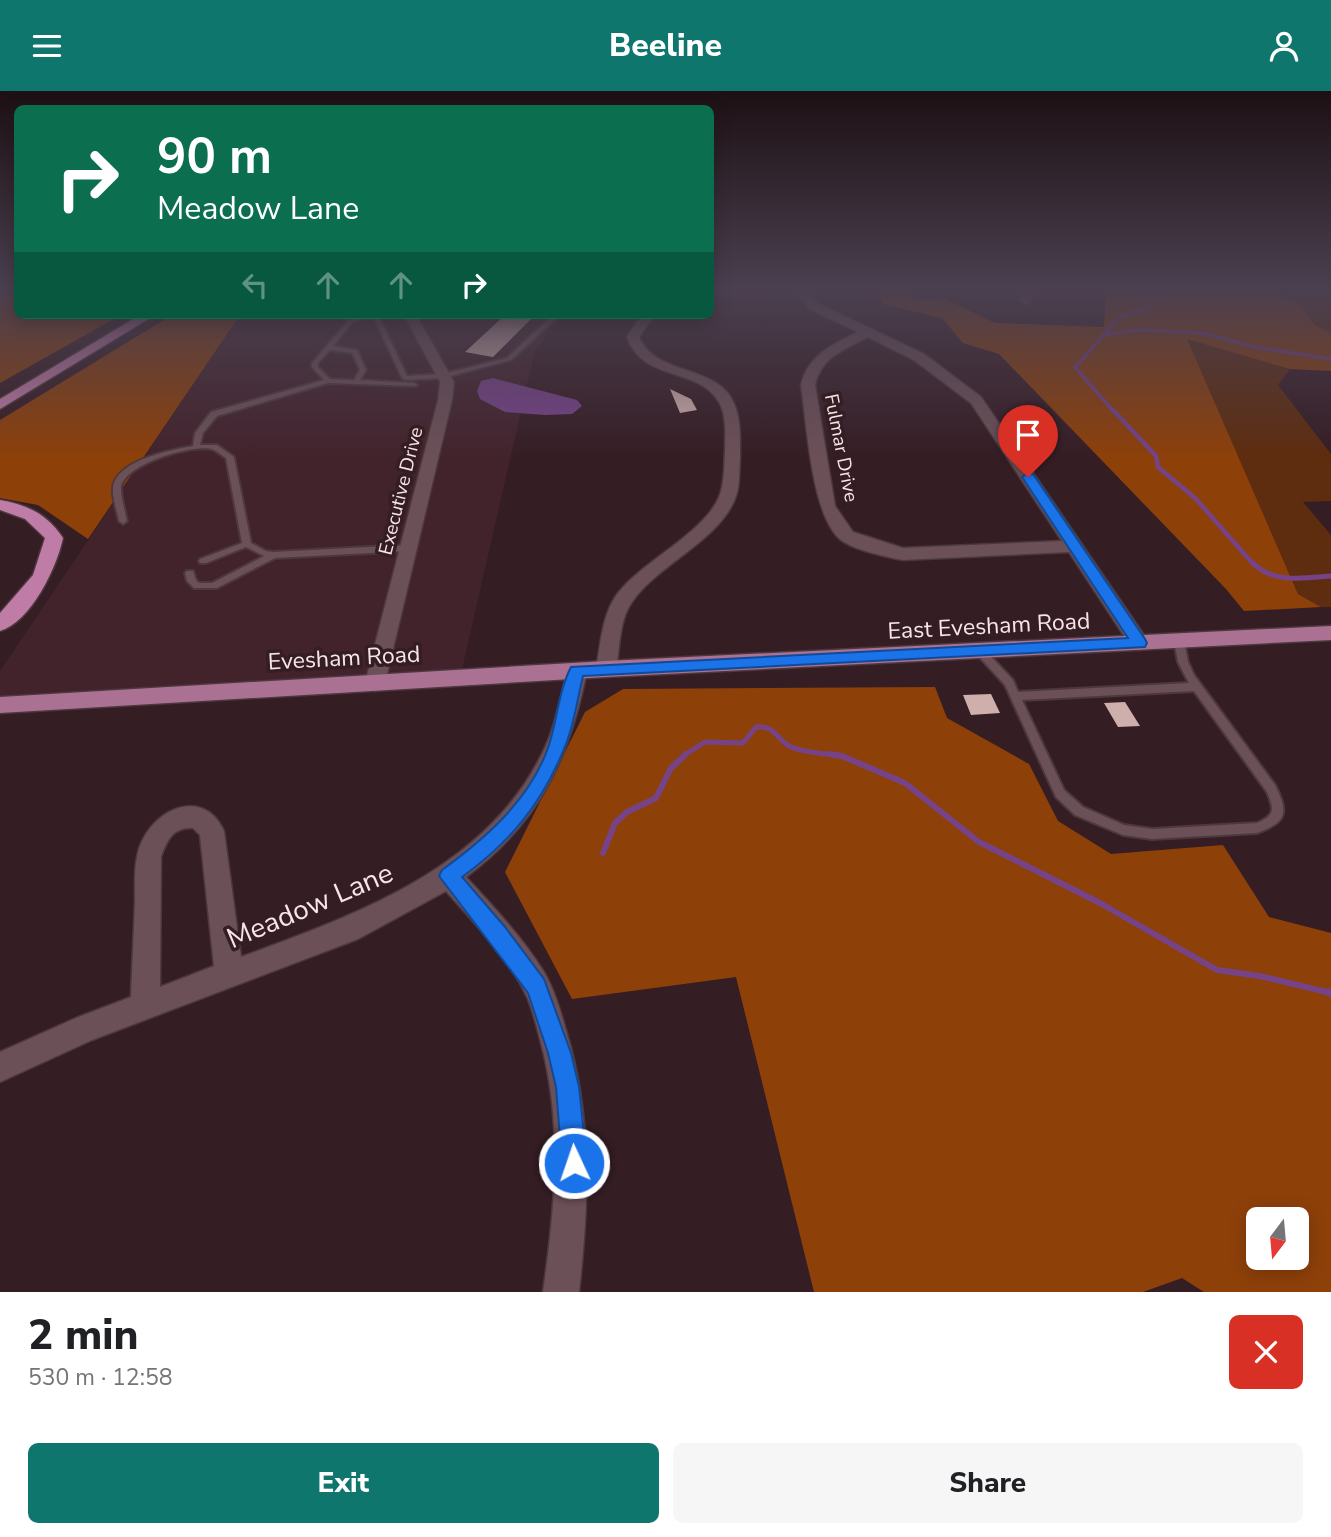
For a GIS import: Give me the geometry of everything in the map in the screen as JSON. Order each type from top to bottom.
[{"type":"highway","points":[[0,390],[73,346]]},
{"type":"highway","points":[[0,405],[98,346]]},
{"type":"highway","points":[[0,505],[32,514],[46,524],[54,538],[44,574],[30,594],[0,624]]},
{"type":"main road","name":"East Evesham Road","points":[[691,666],[1331,633]]},
{"type":"main road","name":"Evesham Road","points":[[0,705],[691,666]]},
{"type":"street","name":"Executive Drive","points":[[375,683],[445,400],[447,382],[427,346]]},
{"type":"street","points":[[606,669],[615,620],[626,597],[714,516],[729,495],[732,421],[727,399],[713,386],[656,363],[639,351],[637,346]]},
{"type":"street","name":"Fulmar Drive","points":[[841,346],[824,355],[813,365],[808,385],[827,506],[842,530],[864,544],[903,554],[1074,546]]},
{"type":"street","points":[[895,346],[919,357],[976,400],[1139,643]]},
{"type":"street","name":"Meadow Lane","points":[[0,1067],[86,1028],[349,930],[389,911],[449,876],[489,846],[532,797],[561,737],[577,671]]},
{"type":"street","points":[[145,1006],[149,857],[153,843],[170,822],[197,817],[206,821],[212,831],[229,974]]},
{"type":"street","points":[[449,876],[498,934],[536,987],[560,1053],[567,1087],[574,1163],[561,1292]]},
{"type":"lane","points":[[389,346],[405,378],[443,376],[509,359],[523,346]]},
{"type":"lane","points":[[328,381],[315,367],[315,363],[329,348],[355,351],[363,370],[356,382]]},
{"type":"lane","points":[[196,447],[199,433],[214,414],[328,381],[414,385]]},
{"type":"lane","points":[[123,521],[117,487],[126,472],[144,461],[196,447],[214,447],[230,457],[247,544],[263,553],[273,555],[408,548]]},
{"type":"lane","points":[[203,561],[247,544]]},
{"type":"lane","points":[[190,573],[191,581],[197,586],[214,586],[273,555]]},
{"type":"lane","points":[[979,651],[1009,683],[1060,793],[1079,811],[1123,830],[1153,834],[1257,828],[1273,823],[1279,815],[1278,803],[1271,789],[1197,687],[1183,661],[1179,641]]},
{"type":"lane","points":[[1015,696],[1197,687]]},
{"type":"shaded area","points":[[0,346],[66,346],[0,383]]},
{"type":"shaded area","points":[[121,346],[219,346],[88,539],[38,505],[0,498],[0,420]]},
{"type":"shaded area","points":[[219,346],[539,346],[535,350],[460,678],[0,705],[0,671]]},
{"type":"shaded area","points":[[973,346],[1190,346],[1298,594],[1321,607],[1244,611],[1226,589],[999,354]]},
{"type":"shaded area","points":[[1190,346],[1213,346],[1290,369],[1278,385],[1331,454],[1331,501],[1303,502],[1331,535],[1331,607],[1321,607],[1298,594]]},
{"type":"shaded area","points":[[1211,346],[1331,346],[1331,371],[1290,369]]},
{"type":"shaded area","points":[[493,378],[577,400],[582,406],[572,414],[505,412],[480,399],[477,391],[481,381]]},
{"type":"shaded area","points":[[935,687],[947,718],[1029,764],[1058,821],[1111,854],[1223,845],[1269,917],[1331,933],[1331,1292],[1204,1292],[1182,1278],[1143,1292],[814,1292],[736,977],[572,999],[505,872],[585,712],[623,689]]},
{"type":"building","points":[[471,346],[504,346],[493,357],[465,352]]},
{"type":"building","points":[[670,389],[691,399],[697,410],[680,413]]},
{"type":"building","points":[[991,694],[1000,713],[971,715],[963,695]]},
{"type":"building","points":[[1125,702],[1140,726],[1118,727],[1104,703]]},
{"type":"waterway","points":[[1094,346],[1075,367],[1115,413]]},
{"type":"waterway","points":[[1251,346],[1331,359]]},
{"type":"waterway","points":[[1114,411],[1156,456],[1158,467],[1196,499],[1254,565]]},
{"type":"waterway","points":[[1253,563],[1261,570],[1280,577],[1331,576]]},
{"type":"waterway","points":[[686,754],[705,742],[743,743],[756,727],[762,727],[771,730],[789,746],[840,756]]},
{"type":"waterway","points":[[603,853],[615,823],[627,812],[656,798],[671,768],[686,754]]},
{"type":"waterway","points":[[830,754],[842,756],[905,783],[979,842],[1100,903],[1217,970],[1260,976],[1331,993],[1328,992]]},
{"type":"route","points":[[574,1163],[572,1123],[560,1053],[536,987],[477,907],[449,876],[489,846],[532,797],[557,747],[577,671],[1139,643],[1028,477]]}]
